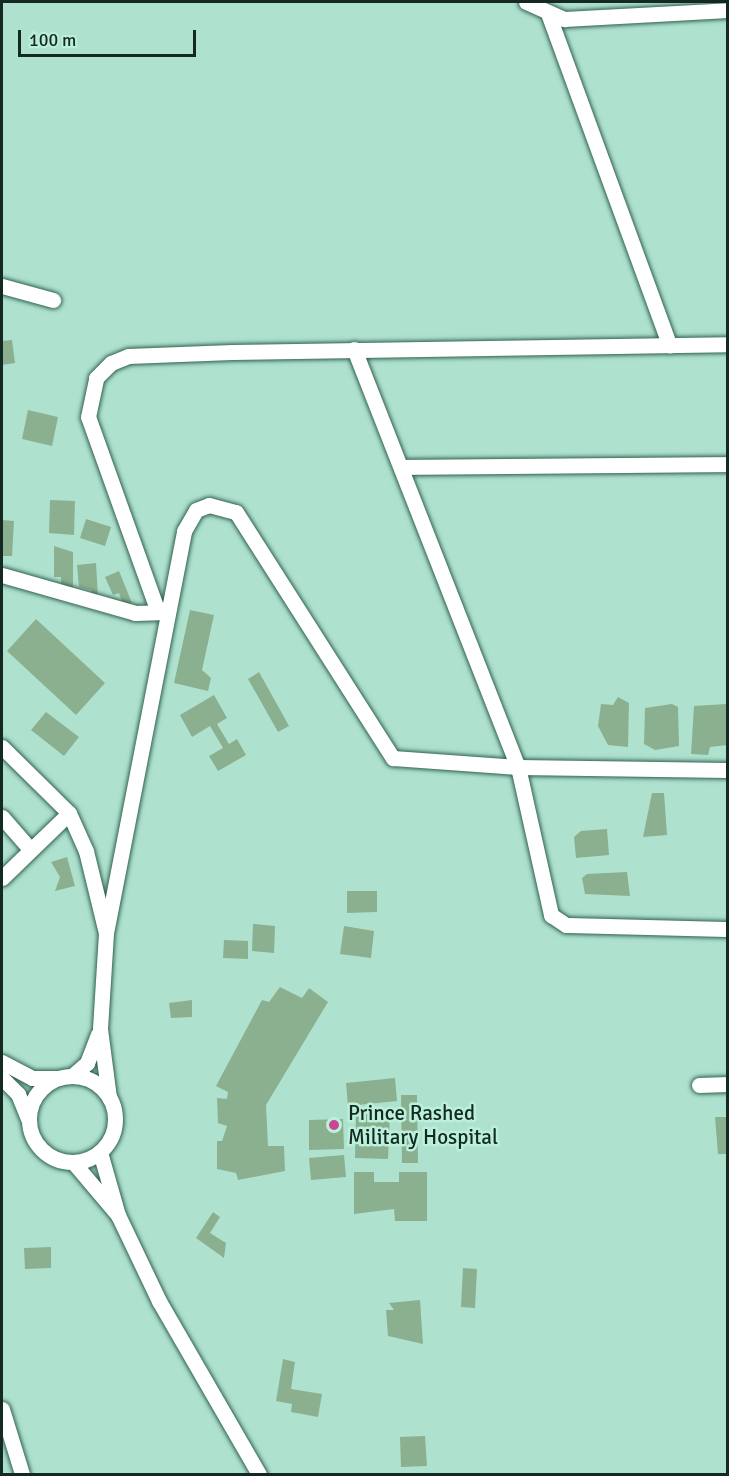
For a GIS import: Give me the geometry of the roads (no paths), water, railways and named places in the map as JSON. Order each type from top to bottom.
[{"type":"street","points":[[526,2],[549,16],[728,10]]},
{"type":"street","points":[[549,16],[670,346]]},
{"type":"street","points":[[2,286],[53,300]]},
{"type":"street","points":[[163,612],[88,417],[96,378],[128,356],[354,350],[728,345]]},
{"type":"street","points":[[354,350],[519,767],[550,915],[557,922],[728,929]]},
{"type":"street","points":[[401,467],[728,464]]},
{"type":"street","points":[[259,1474],[159,1301],[118,1215],[100,1152],[115,1121],[109,1097],[100,1029],[106,933],[163,612],[188,518],[209,505],[236,512],[393,758],[519,767],[728,770]]},
{"type":"street","points":[[2,575],[135,613],[163,612]]},
{"type":"street","points":[[2,747],[69,813],[86,851],[106,933]]},
{"type":"street","points":[[2,878],[29,848],[69,813]]},
{"type":"street","points":[[2,817],[29,848]]},
{"type":"street","points":[[28,1119],[36,1093],[87,1063],[100,1029]]},
{"type":"street","points":[[2,1062],[32,1078],[66,1077],[99,1086],[109,1097]]},
{"type":"street","points":[[2,1078],[18,1094],[33,1138],[46,1155],[73,1162],[100,1152]]},
{"type":"street","points":[[699,1085],[728,1084]]},
{"type":"street","points":[[73,1162],[118,1215]]},
{"type":"street","points":[[2,1410],[22,1474]]},
{"type":"place","name":"Prince Rashed Military Hospital","points":[[334,1125]]}]
